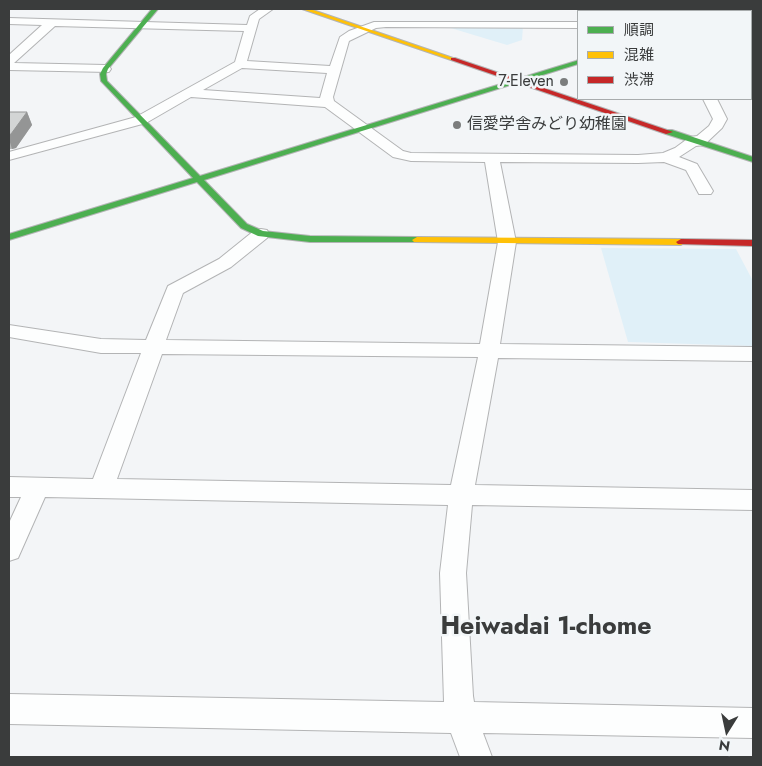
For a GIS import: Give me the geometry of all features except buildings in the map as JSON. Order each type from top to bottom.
[{"type":"street","points":[[155,9],[105,69],[103,74],[104,81],[244,226],[261,234],[310,239],[753,243]]},
{"type":"street","points":[[240,64],[251,28],[258,14],[268,9]]},
{"type":"street","points":[[305,9],[753,160]]},
{"type":"street","points":[[328,103],[326,97],[344,39],[364,28],[386,24],[507,21],[577,25]]},
{"type":"street","points":[[9,22],[251,28]]},
{"type":"street","points":[[9,61],[52,23]]},
{"type":"street","points":[[9,237],[577,62]]},
{"type":"street","points":[[9,156],[141,120],[240,64],[334,70]]},
{"type":"street","points":[[9,66],[105,69]]},
{"type":"street","points":[[188,93],[328,103],[398,154],[411,157],[638,159],[666,157],[680,152],[715,128],[720,119],[710,100]]},
{"type":"street","points":[[666,157],[692,167],[705,191]]},
{"type":"street","points":[[476,757],[461,718],[458,696],[453,573],[461,494],[489,352],[507,242],[492,158]]},
{"type":"street","points":[[101,489],[152,346],[175,290],[225,263],[261,234]]},
{"type":"street","points":[[9,331],[101,346],[753,354]]},
{"type":"street","points":[[9,487],[753,500]]},
{"type":"street","points":[[9,550],[37,488]]},
{"type":"street","points":[[9,709],[753,723]]},
{"type":"shaded area","points":[[444,26],[523,26],[522,40],[507,45]]},
{"type":"shaded area","points":[[601,248],[736,249],[753,281],[753,346],[628,342]]},
{"type":"traffic: fast","points":[[155,9],[105,69],[103,74],[104,81],[244,226],[261,234],[310,239],[417,240]]},
{"type":"traffic: fast","points":[[9,237],[577,62]]},
{"type":"traffic: fast","points":[[669,132],[753,160]]},
{"type":"traffic: slow","points":[[305,9],[453,59]]},
{"type":"traffic: slow","points":[[417,240],[681,242]]},
{"type":"traffic: jam","points":[[749,10],[753,9]]},
{"type":"traffic: jam","points":[[453,59],[669,132]]},
{"type":"traffic: jam","points":[[681,242],[753,243]]},
{"type":"place","name":"7-Eleven","points":[[564,82]]},
{"type":"place","name":"信愛学舎みどり幼稚園","points":[[457,125]]},
{"type":"district","name":"Heiwadai 1-chome","points":[[546,628]]}]
